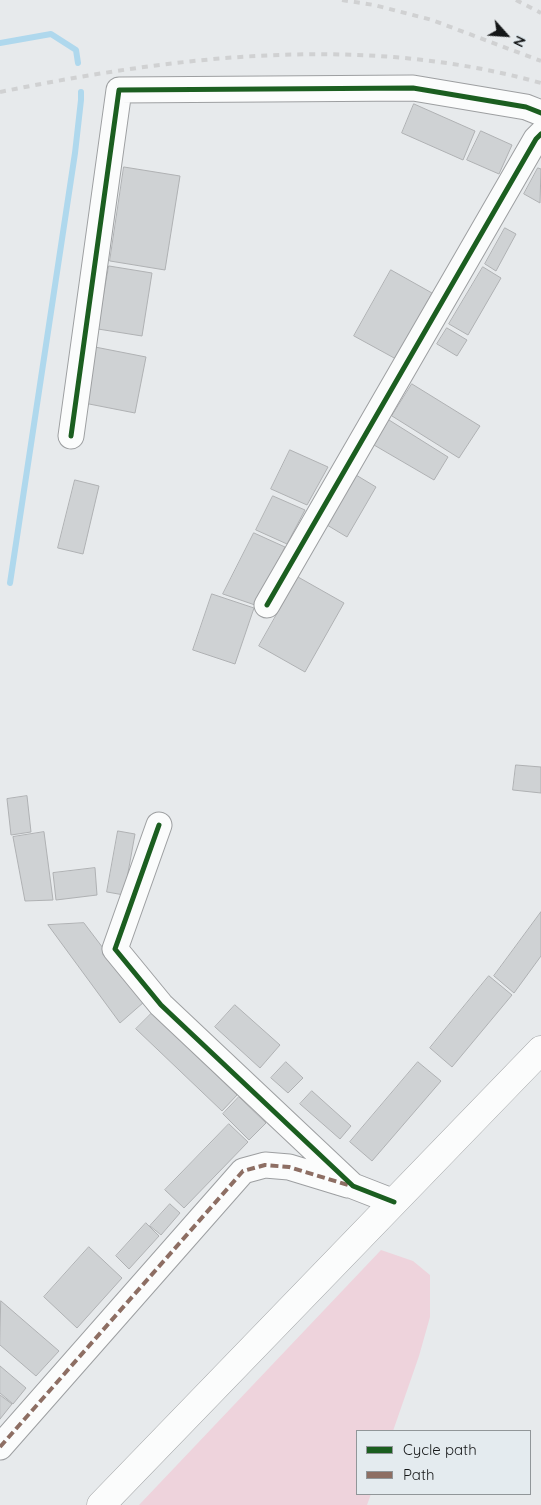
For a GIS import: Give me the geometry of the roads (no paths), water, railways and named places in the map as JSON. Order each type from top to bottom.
[{"type":"main road","points":[[101,1505],[541,1050]]},
{"type":"street","points":[[71,436],[119,90],[412,88],[526,107],[541,113]]},
{"type":"street","points":[[267,605],[536,139],[541,134]]},
{"type":"street","points":[[159,825],[115,949],[161,1005],[353,1186]]},
{"type":"street","points":[[0,1447],[244,1172],[266,1164],[289,1167],[353,1186],[394,1202]]},
{"type":"waterway","points":[[0,43],[51,34],[76,50],[78,63]]},
{"type":"waterway","points":[[10,583],[75,153],[81,92]]},
{"type":"railway","points":[[342,0],[374,5],[432,20],[541,61]]},
{"type":"railway","points":[[516,0],[541,13]]},
{"type":"railway","points":[[0,92],[134,68],[270,55],[339,54],[407,58],[474,68],[541,83]]}]
